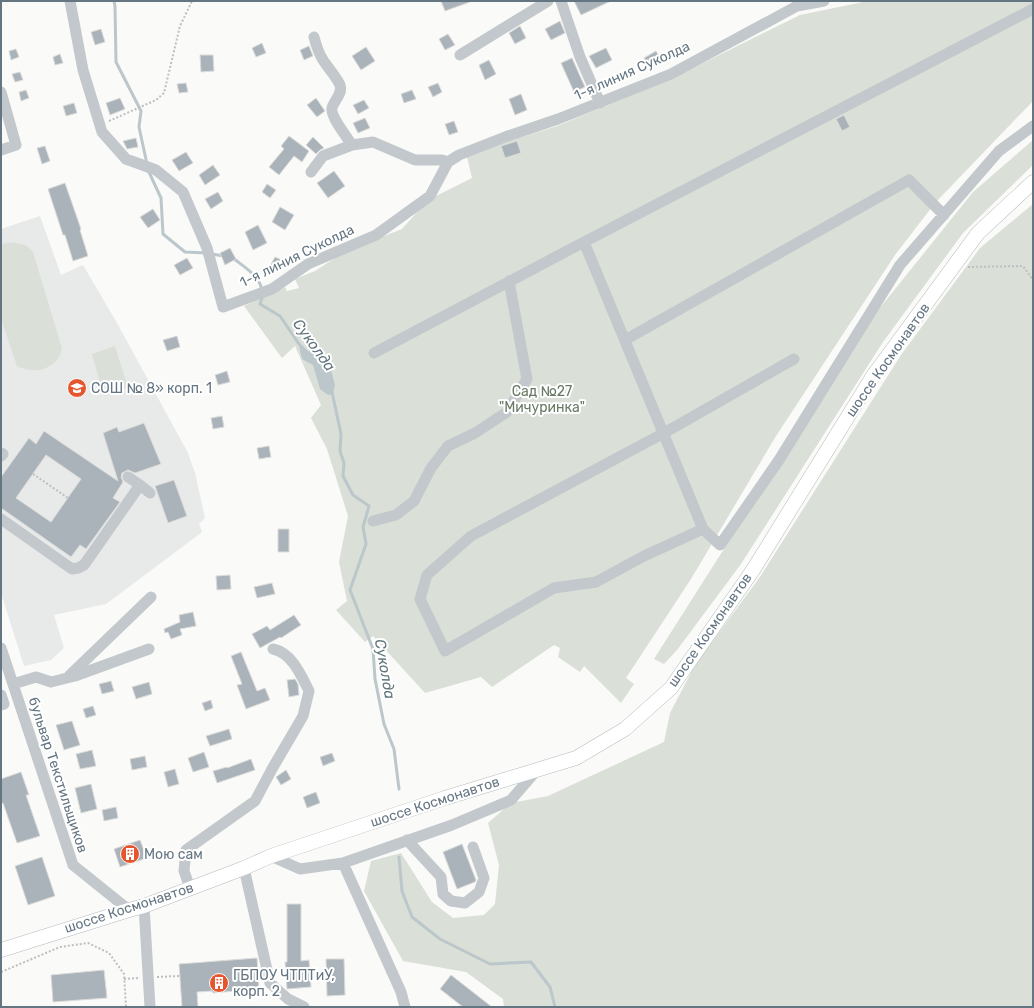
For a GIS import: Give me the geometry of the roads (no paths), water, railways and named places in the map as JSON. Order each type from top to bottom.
[{"type":"main road","name":"шоссе Космонавтов","points":[[1,950],[144,906],[244,868],[271,856],[445,798],[576,758],[625,729],[671,688],[753,570],[873,376],[978,233],[1033,182]]},
{"type":"street","name":"1-я линия Суколда","points":[[70,1],[83,70],[102,132],[126,160],[156,170],[183,192],[207,248],[223,307],[272,288],[308,264],[376,235],[430,196],[448,162],[459,155],[600,103],[671,74],[797,6],[824,1]]},
{"type":"street","points":[[460,55],[548,1]]},
{"type":"street","points":[[561,1],[580,57],[600,103]]},
{"type":"street","points":[[374,353],[509,281],[1033,9]]},
{"type":"street","points":[[314,37],[317,48],[323,60],[339,83],[340,88],[338,97],[332,108],[332,114],[352,145]]},
{"type":"street","points":[[1,92],[16,145],[1,150]]},
{"type":"street","points":[[584,242],[703,529],[720,545],[779,460],[900,265],[999,151],[1033,126]]},
{"type":"street","points":[[311,172],[323,156],[352,145],[373,142],[415,160],[442,160],[448,162]]},
{"type":"street","points":[[625,340],[909,180],[944,215]]},
{"type":"street","points":[[374,521],[396,515],[414,501],[431,468],[448,446],[475,433],[506,412],[527,379],[509,281]]},
{"type":"street","points":[[703,529],[644,556],[596,582],[554,588],[445,651],[420,599],[427,575],[471,536],[664,433],[794,359]]},
{"type":"street","points":[[1,453],[3,454],[1,456]]},
{"type":"street","points":[[128,477],[150,492]]},
{"type":"street","points":[[1,519],[72,568],[78,568],[84,565],[140,485]]},
{"type":"street","points":[[67,678],[151,597]]},
{"type":"street","name":"бульвар Текстильщиков","points":[[1,648],[72,866],[129,910]]},
{"type":"street","points":[[13,684],[36,677],[51,682],[67,678],[149,649]]},
{"type":"street","points":[[190,888],[184,871],[186,850],[255,801],[303,716],[309,691],[295,665],[280,650],[272,649]]},
{"type":"street","points":[[1,695],[4,704],[1,705]]},
{"type":"street","points":[[271,856],[300,869],[343,863],[452,824],[511,800],[537,770]]},
{"type":"street","points":[[407,840],[441,877],[443,894],[451,901],[465,903],[479,892],[484,878],[473,847]]},
{"type":"street","points":[[343,863],[401,992],[405,1007]]},
{"type":"street","points":[[244,868],[270,983],[288,999],[304,1007]]},
{"type":"street","points":[[144,906],[150,1007]]},
{"type":"waterway","name":"Суколда","points":[[114,1],[116,62],[141,111],[139,127],[147,164]]},
{"type":"waterway","name":"Суколда","points":[[148,170],[161,198],[163,234],[185,252],[206,253]]},
{"type":"waterway","name":"Суколда","points":[[211,254],[224,256]]},
{"type":"waterway","name":"Суколда","points":[[233,258],[258,280],[262,290]]},
{"type":"waterway","name":"Суколда","points":[[263,295],[260,304],[280,316],[299,344]]},
{"type":"waterway","name":"Суколда","points":[[332,392],[341,434],[340,451],[344,463],[343,476],[353,495],[369,506],[363,527],[366,544],[350,590],[373,649],[375,679],[384,724],[394,749],[399,789]]},
{"type":"waterway","name":"Суколда","points":[[399,857],[402,891],[412,917],[440,939],[490,964],[531,962],[550,987],[555,1007]]},
{"type":"place","name":"СОШ № 8» корп. 1","points":[[77,388]]},
{"type":"place","name":"Мою сам","points":[[130,854]]},
{"type":"place","name":"ГБПОУ ЧТПТиУ, корп. 2","points":[[219,983]]},
{"type":"park label","name":"Сад №27 \"Мичуринка\"","points":[[542,400]]}]
